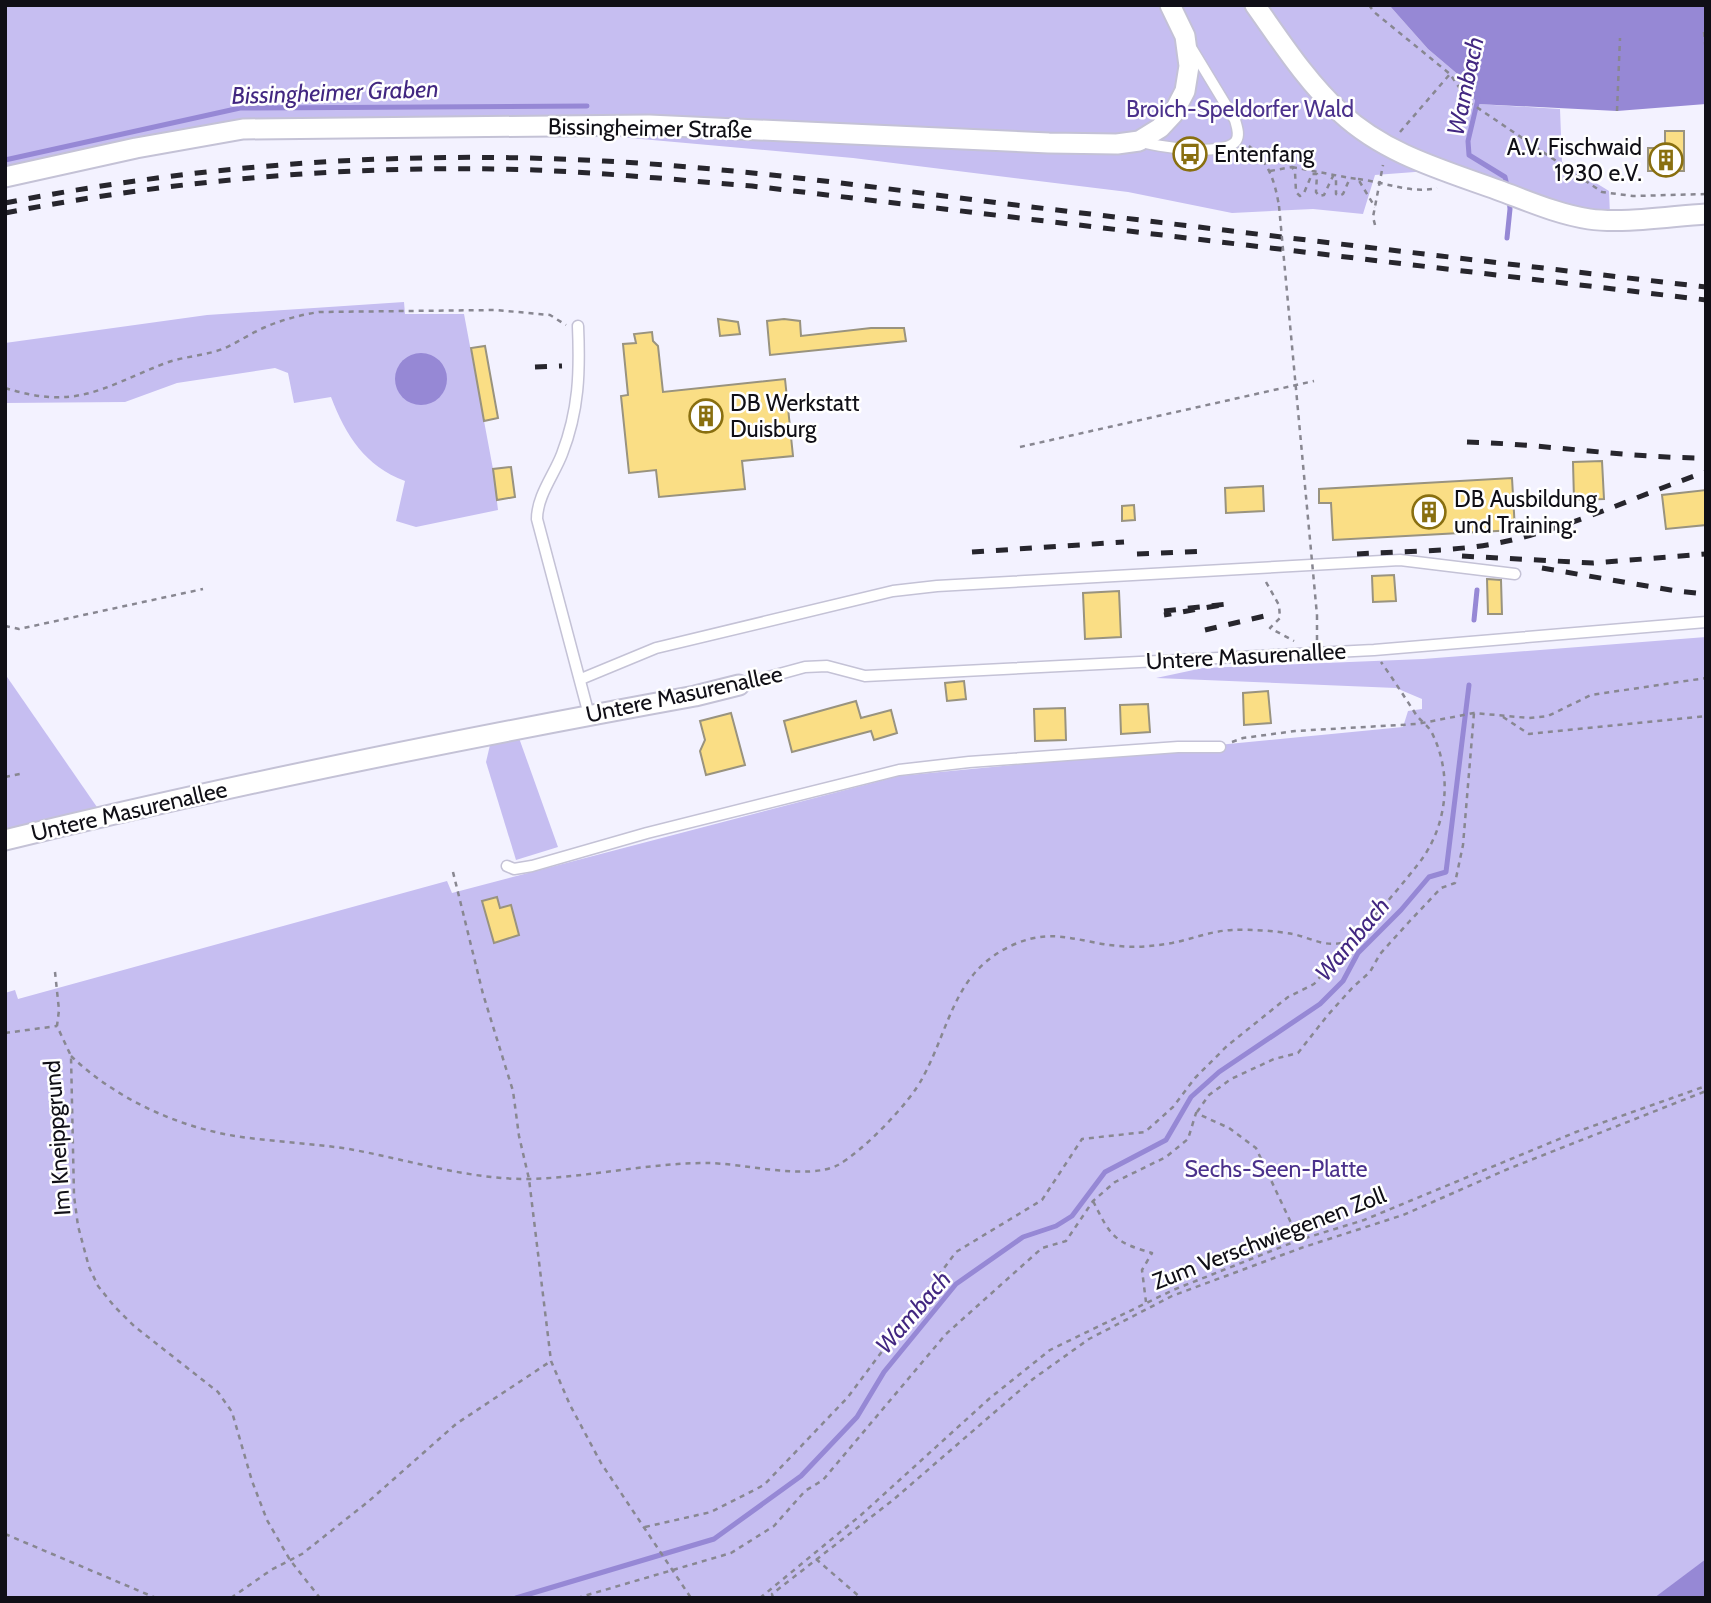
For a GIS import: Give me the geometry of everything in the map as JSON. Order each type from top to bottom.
[{"type":"street","points":[[1139,141],[1160,128],[1173,114],[1185,91],[1189,66],[1185,36],[1170,5]]},
{"type":"street","points":[[1255,5],[1322,94],[1361,130],[1387,146],[1449,174],[1555,211],[1591,219],[1706,214]]},
{"type":"street","name":"Bissingheimer Straße","points":[[5,177],[136,148],[243,129],[649,125],[1049,143],[1117,144],[1139,141]]},
{"type":"street","name":"Untere Masurenallee","points":[[5,840],[148,805],[405,750],[695,696],[739,685]]},
{"type":"lane","points":[[1139,141],[1153,146],[1219,150],[1230,147],[1237,140],[1235,120],[1185,36]]},
{"type":"lane","points":[[578,326],[580,372],[575,409],[562,454],[537,507],[537,519],[589,715]]},
{"type":"lane","points":[[580,679],[656,648],[893,591],[937,586],[1400,560],[1516,574]]},
{"type":"lane","name":"Untere Masurenallee","points":[[739,685],[805,667],[827,666],[865,676],[1374,650],[1706,622]]},
{"type":"lane","points":[[507,866],[523,869],[647,833],[899,770],[1153,748],[1220,747]]},
{"type":"path","points":[[1368,5],[1450,74],[1469,102],[1602,192],[1633,196],[1706,194]]},
{"type":"path","points":[[1704,32],[1706,54]]},
{"type":"path","points":[[1617,111],[1620,38]]},
{"type":"path","points":[[1375,225],[1375,207],[1387,146],[1450,74]]},
{"type":"path","points":[[1237,140],[1258,154],[1270,171],[1279,206],[1317,615],[1318,652]]},
{"type":"path","points":[[1270,171],[1292,167],[1380,181],[1407,190],[1439,188],[1449,174]]},
{"type":"path","points":[[1292,167],[1295,172],[1296,192],[1300,196],[1312,174],[1317,174],[1317,192],[1320,196],[1324,195],[1333,176],[1336,177],[1336,194],[1339,196],[1343,194],[1350,178]]},
{"type":"path","points":[[1358,179],[1375,207]]},
{"type":"path","points":[[5,388],[55,398],[81,396],[108,389],[165,363],[223,349],[272,325],[300,315],[319,312],[496,310],[550,315],[566,327]]},
{"type":"path","points":[[1020,447],[1314,382]]},
{"type":"path","points":[[1258,566],[1279,606],[1280,618],[1270,628],[1303,646]]},
{"type":"path","points":[[5,626],[19,629],[203,589]]},
{"type":"path","points":[[645,1527],[710,1512],[764,1485],[848,1397],[956,1252],[1042,1200],[1082,1139],[1145,1132],[1173,1107],[1195,1078],[1227,1046],[1263,1020],[1288,997],[1314,984],[1412,872],[1427,852],[1436,832],[1446,776],[1432,732],[1418,717],[1374,650]]},
{"type":"path","points":[[1220,747],[1243,738],[1272,734],[1424,723],[1474,713],[1529,718],[1548,716],[1591,695],[1706,678]]},
{"type":"path","points":[[577,1598],[731,1553],[774,1526],[805,1491],[823,1480],[946,1334],[1042,1248],[1066,1241],[1093,1201],[1115,1182],[1166,1157],[1188,1139],[1196,1113],[1209,1096],[1231,1079],[1274,1059],[1298,1053],[1327,1016],[1370,972],[1380,954],[1399,933],[1441,888],[1455,883],[1463,845],[1474,713]]},
{"type":"path","points":[[1500,716],[1529,734],[1706,716]]},
{"type":"path","points":[[5,777],[23,773]]},
{"type":"path","points":[[453,873],[483,994],[513,1091],[519,1136],[529,1179],[551,1361],[570,1405],[601,1463],[691,1598]]},
{"type":"path","points":[[71,1056],[88,1073],[124,1095],[161,1116],[193,1126],[232,1136],[348,1149],[447,1172],[529,1179],[708,1163],[809,1172],[832,1168],[856,1151],[908,1102],[931,1060],[954,1003],[972,975],[994,955],[1026,940],[1054,935],[1113,946],[1145,947],[1229,930],[1290,933],[1331,945],[1351,940]]},
{"type":"path","name":"Im Kneippgrund","points":[[55,972],[59,1010],[57,1026],[71,1056],[74,1196],[78,1226],[89,1267],[114,1306],[134,1326],[218,1392],[232,1412],[259,1501],[275,1535],[290,1560],[320,1598]]},
{"type":"path","points":[[5,1033],[57,1026]]},
{"type":"path","points":[[773,1598],[772,1594],[893,1500],[1032,1379],[1089,1339],[1172,1296],[1301,1248],[1403,1215],[1508,1169],[1706,1089]]},
{"type":"path","name":"Zum Verschwiegenen Zoll","points":[[760,1598],[886,1492],[1025,1368],[1051,1350],[1146,1302],[1299,1240],[1364,1220],[1576,1132],[1706,1089]]},
{"type":"path","points":[[1196,1113],[1229,1128],[1256,1148],[1299,1240]]},
{"type":"path","points":[[1093,1201],[1105,1226],[1115,1238],[1128,1246],[1152,1253],[1142,1270],[1146,1302]]},
{"type":"path","points":[[231,1598],[313,1546],[369,1501],[456,1424],[551,1361]]},
{"type":"path","points":[[5,1534],[156,1598]]},
{"type":"path","points":[[812,1556],[861,1598]]},
{"type":"green space","name":"Broich-Speldorfer Wald","points":[[5,5],[1389,5],[1428,49],[1461,77],[1477,104],[1560,109],[1562,162],[1609,191],[1610,215],[1575,210],[1428,171],[1375,175],[1363,214],[1313,209],[1232,213],[1128,192],[853,158],[563,132],[240,136],[5,182]]},
{"type":"green space","points":[[404,302],[405,314],[464,314],[498,510],[416,527],[396,521],[405,481],[379,467],[359,448],[350,437],[331,397],[294,403],[288,373],[275,368],[177,383],[125,402],[5,403],[5,343],[207,315]]},
{"type":"green space","name":"Sechs-Seen-Platte","points":[[1706,637],[1706,1598],[5,1598],[5,993],[15,990],[18,999],[447,881],[452,893],[899,776],[1403,727],[1408,711],[1422,709],[1422,699],[1396,688],[1156,678],[1203,668],[1423,659]]},
{"type":"green space","points":[[5,674],[99,810],[5,831]]},
{"type":"green space","points":[[519,738],[558,847],[516,860],[486,762],[490,745]]},
{"type":"shaded area","points":[[1389,5],[1706,5],[1706,104],[1617,111],[1477,104],[1461,77],[1428,49]]},
{"type":"shaded area","points":[[421,353],[440,360],[447,379],[440,398],[421,405],[402,398],[395,379],[402,360]]},
{"type":"shaded area","points":[[1706,1559],[1706,1598],[1654,1598]]},
{"type":"building","name":"A.V. Fischwaid 1930 e.V.","points":[[1665,131],[1684,131],[1684,171],[1648,171],[1648,148],[1665,148]]},
{"type":"building","points":[[718,319],[738,322],[740,334],[720,336]]},
{"type":"building","points":[[767,321],[800,321],[801,336],[871,328],[904,328],[906,341],[770,355]]},
{"type":"building","name":"DB Werkstatt Duisburg","points":[[652,332],[653,341],[658,346],[663,392],[785,379],[793,456],[742,461],[745,489],[659,497],[656,470],[629,473],[621,396],[628,395],[623,344],[636,343],[634,334]]},
{"type":"building","points":[[485,346],[498,418],[484,421],[471,348]]},
{"type":"building","points":[[1602,461],[1604,499],[1574,500],[1573,462]]},
{"type":"building","points":[[511,467],[515,497],[497,500],[493,469]]},
{"type":"building","name":"DB Ausbildung und Training.","points":[[1512,478],[1515,530],[1333,540],[1331,503],[1319,503],[1319,489]]},
{"type":"building","points":[[1263,486],[1264,511],[1226,513],[1225,488]]},
{"type":"building","points":[[1706,490],[1706,525],[1666,529],[1662,495]]},
{"type":"building","points":[[1134,505],[1135,520],[1122,521],[1122,506]]},
{"type":"building","points":[[1394,575],[1396,601],[1373,602],[1372,576]]},
{"type":"building","points":[[1487,579],[1501,580],[1502,614],[1488,614]]},
{"type":"building","points":[[1119,591],[1121,637],[1085,639],[1083,593]]},
{"type":"building","points":[[964,681],[966,699],[947,701],[945,683]]},
{"type":"building","points":[[1268,691],[1271,723],[1244,725],[1243,693]]},
{"type":"building","points":[[856,701],[861,718],[891,710],[897,733],[874,740],[871,731],[792,752],[784,721]]},
{"type":"building","points":[[1148,704],[1150,732],[1121,734],[1120,705]]},
{"type":"building","points":[[1065,708],[1066,740],[1035,741],[1034,709]]},
{"type":"building","points":[[731,713],[745,765],[706,775],[700,751],[705,740],[700,721]]},
{"type":"building","points":[[497,897],[500,908],[511,905],[519,935],[494,943],[482,901]]},
{"type":"waterway","name":"Wambach","points":[[1478,99],[1468,141],[1469,155],[1505,177],[1508,190]]},
{"type":"waterway","name":"Bissingheimer Graben","points":[[5,160],[240,108],[587,106]]},
{"type":"waterway","name":"Wambach","points":[[1507,238],[1509,199]]},
{"type":"waterway","name":"Wambach","points":[[1474,620],[1477,590]]},
{"type":"waterway","name":"Wambach","points":[[516,1598],[714,1539],[801,1476],[857,1417],[884,1372],[956,1284],[1023,1237],[1056,1226],[1072,1216],[1105,1172],[1166,1140],[1191,1097],[1219,1072],[1320,1004],[1343,981],[1358,953],[1429,877],[1446,872],[1469,685]]},
{"type":"railway","points":[[5,203],[154,178],[303,163],[453,157],[604,161],[774,175],[1706,287]]},
{"type":"railway","points":[[5,213],[136,191],[269,176],[402,169],[562,171],[752,186],[1706,300]]},
{"type":"railway","points":[[535,367],[562,366]]},
{"type":"railway","points":[[1467,442],[1706,458]]},
{"type":"railway","points":[[1357,554],[1454,549],[1512,540],[1586,517],[1706,472]]},
{"type":"railway","points":[[972,552],[1124,542]]},
{"type":"railway","points":[[1137,554],[1206,551]]},
{"type":"railway","points":[[1462,556],[1593,563],[1706,554]]},
{"type":"railway","points":[[1542,568],[1706,594]]},
{"type":"railway","points":[[1164,611],[1227,604],[1164,615]]},
{"type":"railway","points":[[1205,630],[1273,614]]},
{"type":"place","name":"Entenfang","points":[[1190,154]]},
{"type":"place","name":"A.V. Fischwaid 1930 e.V.","points":[[1666,160]]},
{"type":"place","name":"DB Werkstatt Duisburg","points":[[706,416]]},
{"type":"place","name":"DB Ausbildung und Training.","points":[[1429,512]]}]
